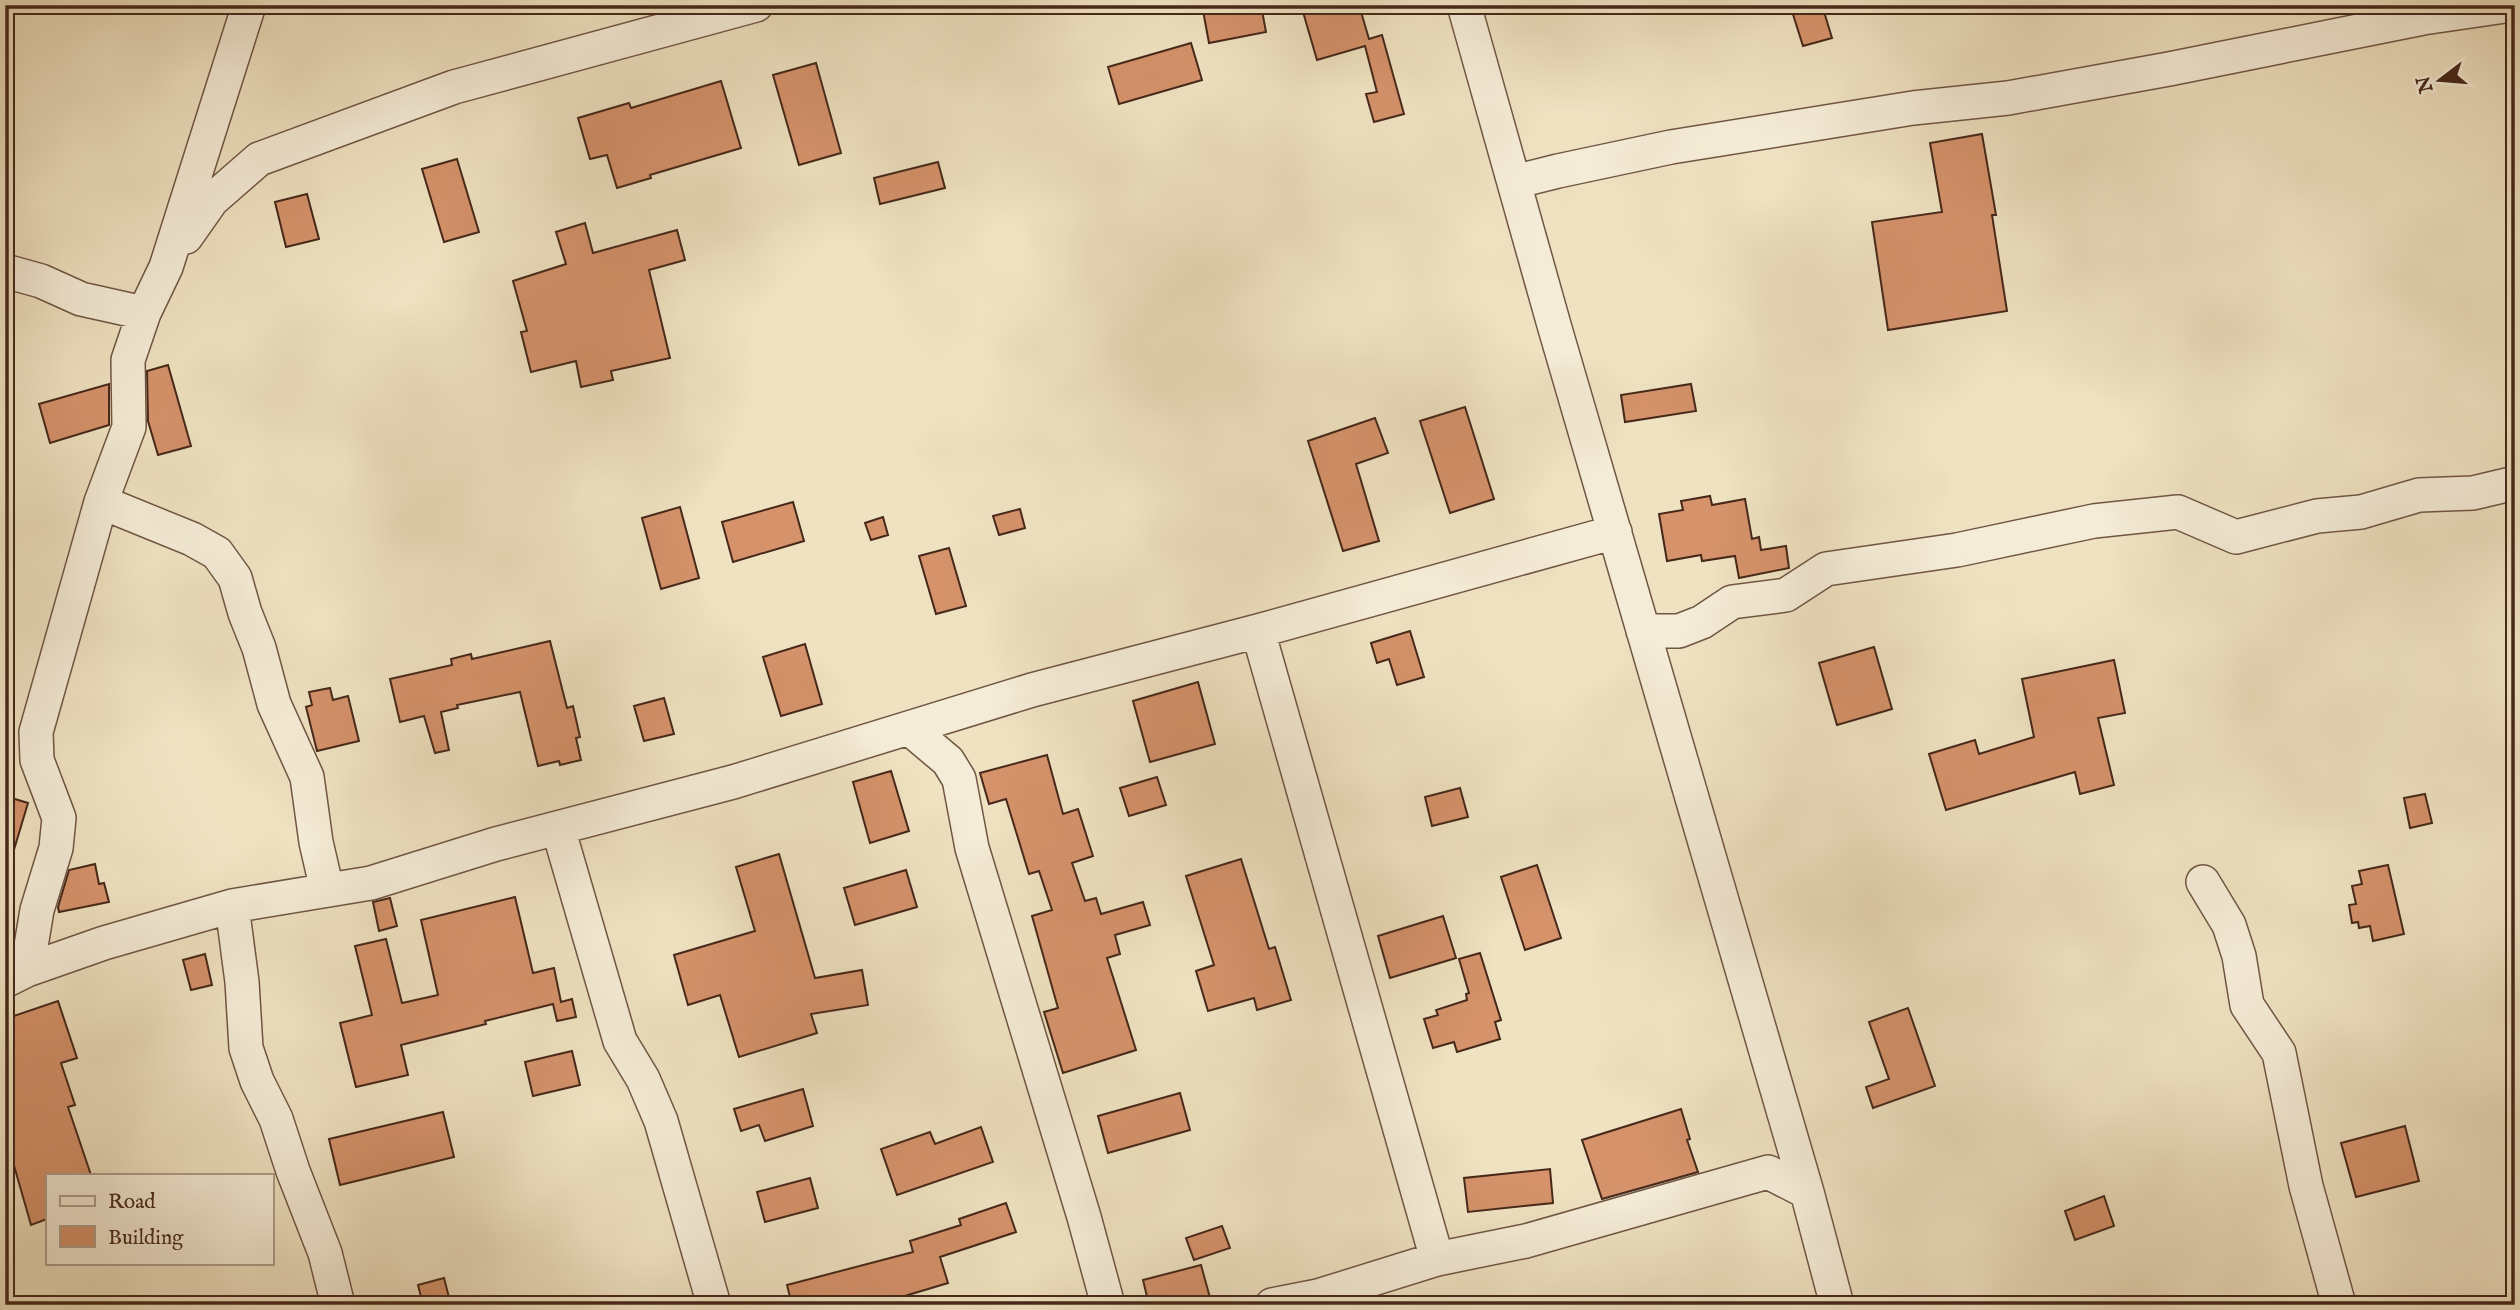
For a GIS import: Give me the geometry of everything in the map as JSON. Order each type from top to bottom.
[{"type":"street","points":[[16,976],[56,848],[59,818],[37,760],[36,732],[101,502],[130,426],[128,360],[144,313],[166,267],[249,5]]},
{"type":"street","points":[[166,267],[212,200],[259,159],[454,87],[756,5]]},
{"type":"street","points":[[1464,5],[1807,1192],[1837,1305]]},
{"type":"street","points":[[1514,183],[1558,171],[1730,137],[1913,108],[2021,95],[2169,69],[2423,18],[2512,5]]},
{"type":"street","points":[[5,271],[41,281],[81,299],[144,313]]},
{"type":"street","points":[[1643,631],[1679,631],[1702,622],[1732,602],[1786,595],[1826,569],[1957,550],[2094,521],[2178,512],[2236,537],[2317,516],[2361,512],[2419,495],[2473,493],[2515,483]]},
{"type":"street","points":[[101,502],[192,539],[217,553],[235,578],[259,648],[274,704],[307,777],[316,842],[327,890]]},
{"type":"street","points":[[16,976],[104,943],[232,906],[371,883],[496,844],[733,782],[1032,690],[1258,631],[1615,532]]},
{"type":"street","points":[[1258,631],[1437,1259]]},
{"type":"street","points":[[910,729],[948,761],[959,779],[972,848],[1108,1305]]},
{"type":"street","points":[[558,828],[620,1041],[643,1079],[661,1121],[714,1305]]},
{"type":"street","points":[[2203,882],[2229,925],[2239,956],[2247,1005],[2279,1053],[2306,1186],[2339,1305]]},
{"type":"street","points":[[232,906],[242,982],[246,1048],[257,1081],[276,1119],[325,1253],[338,1305]]},
{"type":"street","points":[[1272,1305],[1318,1296],[1437,1259],[1526,1241],[1769,1172],[1807,1192]]},
{"type":"building","points":[[1202,5],[1261,5],[1266,32],[1209,43]]},
{"type":"building","points":[[1301,5],[1359,5],[1369,39],[1382,35],[1404,114],[1374,122],[1366,94],[1377,92],[1365,46],[1317,60]]},
{"type":"building","points":[[1822,5],[1832,38],[1803,46],[1791,8]]},
{"type":"building","points":[[1191,43],[1202,80],[1119,104],[1108,67]]},
{"type":"building","points":[[816,63],[841,153],[799,165],[773,75]]},
{"type":"building","points":[[721,81],[741,148],[650,175],[651,178],[617,188],[607,155],[590,159],[578,118],[629,103],[631,108]]},
{"type":"building","points":[[1982,134],[1996,215],[1992,215],[2007,311],[1888,330],[1872,222],[1942,212],[1930,143]]},
{"type":"building","points":[[457,159],[479,232],[444,242],[422,169]]},
{"type":"building","points":[[938,162],[945,188],[880,204],[874,178]]},
{"type":"building","points":[[307,194],[319,239],[286,247],[275,202]]},
{"type":"building","points":[[585,223],[593,253],[677,230],[685,260],[649,270],[670,358],[611,371],[613,380],[581,387],[576,361],[531,372],[521,332],[527,331],[513,281],[566,264],[556,232]]},
{"type":"building","points":[[168,365],[191,446],[158,455],[148,421],[147,371]]},
{"type":"building","points":[[109,384],[109,425],[50,443],[39,404]]},
{"type":"building","points":[[1691,384],[1696,411],[1625,422],[1621,395]]},
{"type":"building","points":[[1465,407],[1494,499],[1450,513],[1420,421]]},
{"type":"building","points":[[1375,418],[1388,453],[1356,464],[1379,541],[1343,551],[1308,441]]},
{"type":"building","points":[[1710,496],[1712,505],[1745,499],[1752,539],[1759,537],[1761,550],[1786,546],[1789,568],[1739,578],[1735,556],[1702,561],[1701,555],[1667,561],[1659,514],[1683,510],[1681,501]]},
{"type":"building","points":[[793,502],[804,541],[733,562],[722,522]]},
{"type":"building","points":[[680,507],[699,578],[661,589],[642,518]]},
{"type":"building","points":[[1020,509],[1025,528],[999,535],[993,516]]},
{"type":"building","points":[[883,517],[888,535],[871,540],[865,523]]},
{"type":"building","points":[[949,548],[966,606],[936,614],[919,556]]},
{"type":"building","points":[[1410,631],[1424,677],[1397,685],[1389,659],[1377,663],[1371,643]]},
{"type":"building","points":[[550,641],[567,708],[573,706],[580,737],[576,738],[581,760],[538,766],[520,692],[457,705],[458,708],[441,712],[449,750],[435,753],[424,716],[400,722],[390,679],[452,665],[451,659],[471,654],[472,659]]},
{"type":"building","points":[[805,644],[822,704],[781,716],[763,657]]},
{"type":"building","points":[[1874,647],[1892,709],[1837,725],[1819,663]]},
{"type":"building","points":[[2114,660],[2125,713],[2098,718],[2114,785],[2080,794],[2075,772],[1946,810],[1929,754],[1975,740],[1979,754],[2034,737],[2022,679]]},
{"type":"building","points":[[1198,682],[1215,744],[1150,762],[1133,701]]},
{"type":"building","points":[[330,688],[333,700],[348,696],[359,741],[317,751],[306,707],[312,705],[309,692]]},
{"type":"building","points":[[664,698],[674,734],[644,741],[634,706]]},
{"type":"building","points":[[1047,755],[1063,814],[1078,809],[1093,856],[1072,863],[1085,901],[1096,898],[1101,914],[1143,902],[1150,925],[1115,935],[1120,954],[1107,958],[1136,1050],[1063,1073],[1044,1012],[1058,1008],[1032,916],[1052,910],[1039,871],[1029,874],[1006,799],[989,804],[980,773]]},
{"type":"building","points":[[891,771],[909,831],[870,843],[853,782]]},
{"type":"building","points":[[1157,777],[1166,805],[1129,816],[1120,788]]},
{"type":"building","points":[[1460,788],[1468,817],[1432,826],[1425,797]]},
{"type":"building","points":[[2425,794],[2432,823],[2410,828],[2404,798]]},
{"type":"building","points":[[5,796],[28,803],[10,863],[5,862]]},
{"type":"building","points":[[779,854],[815,978],[862,970],[868,1005],[811,1014],[817,1033],[739,1057],[720,995],[688,1005],[674,955],[755,931],[736,867]]},
{"type":"building","points":[[1241,859],[1269,949],[1275,947],[1291,1000],[1257,1010],[1254,998],[1208,1011],[1196,971],[1214,965],[1186,876]]},
{"type":"building","points":[[95,864],[99,884],[104,883],[109,902],[59,912],[58,907],[69,870]]},
{"type":"building","points":[[1537,865],[1561,938],[1525,950],[1501,877]]},
{"type":"building","points":[[2388,865],[2404,934],[2373,941],[2370,926],[2359,928],[2358,922],[2352,923],[2349,905],[2356,904],[2352,886],[2362,884],[2359,871]]},
{"type":"building","points":[[906,870],[917,907],[855,925],[844,888]]},
{"type":"building","points":[[515,897],[533,973],[554,968],[561,1002],[572,999],[576,1017],[557,1021],[553,1004],[401,1045],[408,1075],[356,1087],[340,1023],[372,1015],[355,946],[386,939],[402,1003],[438,995],[421,920]]},
{"type":"building","points":[[390,898],[397,926],[379,931],[373,902]]},
{"type":"building","points":[[1443,916],[1456,958],[1390,978],[1378,936]]},
{"type":"building","points":[[1480,953],[1501,1020],[1495,1022],[1500,1039],[1457,1052],[1454,1042],[1433,1048],[1424,1019],[1438,1015],[1436,1010],[1467,1000],[1466,994],[1469,993],[1459,959]]},
{"type":"building","points":[[205,954],[212,985],[191,990],[183,960]]},
{"type":"building","points":[[58,1001],[77,1058],[61,1063],[75,1105],[68,1107],[91,1174],[46,1174],[46,1219],[31,1225],[9,1148],[14,1147],[5,1120],[5,1019]]},
{"type":"building","points":[[1908,1008],[1935,1086],[1873,1108],[1866,1087],[1889,1079],[1869,1022]]},
{"type":"building","points":[[572,1051],[580,1085],[533,1096],[525,1062]]},
{"type":"building","points":[[803,1089],[813,1126],[765,1141],[759,1125],[741,1131],[734,1109]]},
{"type":"building","points":[[1180,1093],[1190,1130],[1108,1153],[1098,1116]]},
{"type":"building","points":[[1681,1109],[1690,1139],[1687,1140],[1698,1172],[1602,1199],[1582,1140]]},
{"type":"building","points":[[443,1112],[454,1157],[340,1185],[329,1139]]},
{"type":"building","points":[[2405,1126],[2419,1181],[2356,1197],[2341,1143]]},
{"type":"building","points":[[981,1127],[993,1162],[897,1195],[881,1149],[930,1132],[935,1144]]},
{"type":"building","points":[[1550,1169],[1553,1203],[1468,1212],[1464,1178]]},
{"type":"building","points":[[810,1178],[818,1208],[765,1222],[757,1192]]},
{"type":"building","points":[[2104,1196],[2114,1226],[2075,1240],[2065,1211]]},
{"type":"building","points":[[1006,1203],[1016,1232],[940,1257],[948,1283],[898,1298],[900,1305],[792,1305],[787,1285],[913,1252],[910,1241],[961,1225],[959,1219]]},
{"type":"building","points":[[1222,1226],[1230,1248],[1194,1260],[1186,1238]]},
{"type":"building","points":[[1201,1265],[1212,1305],[1149,1305],[1143,1280]]},
{"type":"building","points":[[444,1278],[451,1305],[423,1305],[418,1285]]}]
